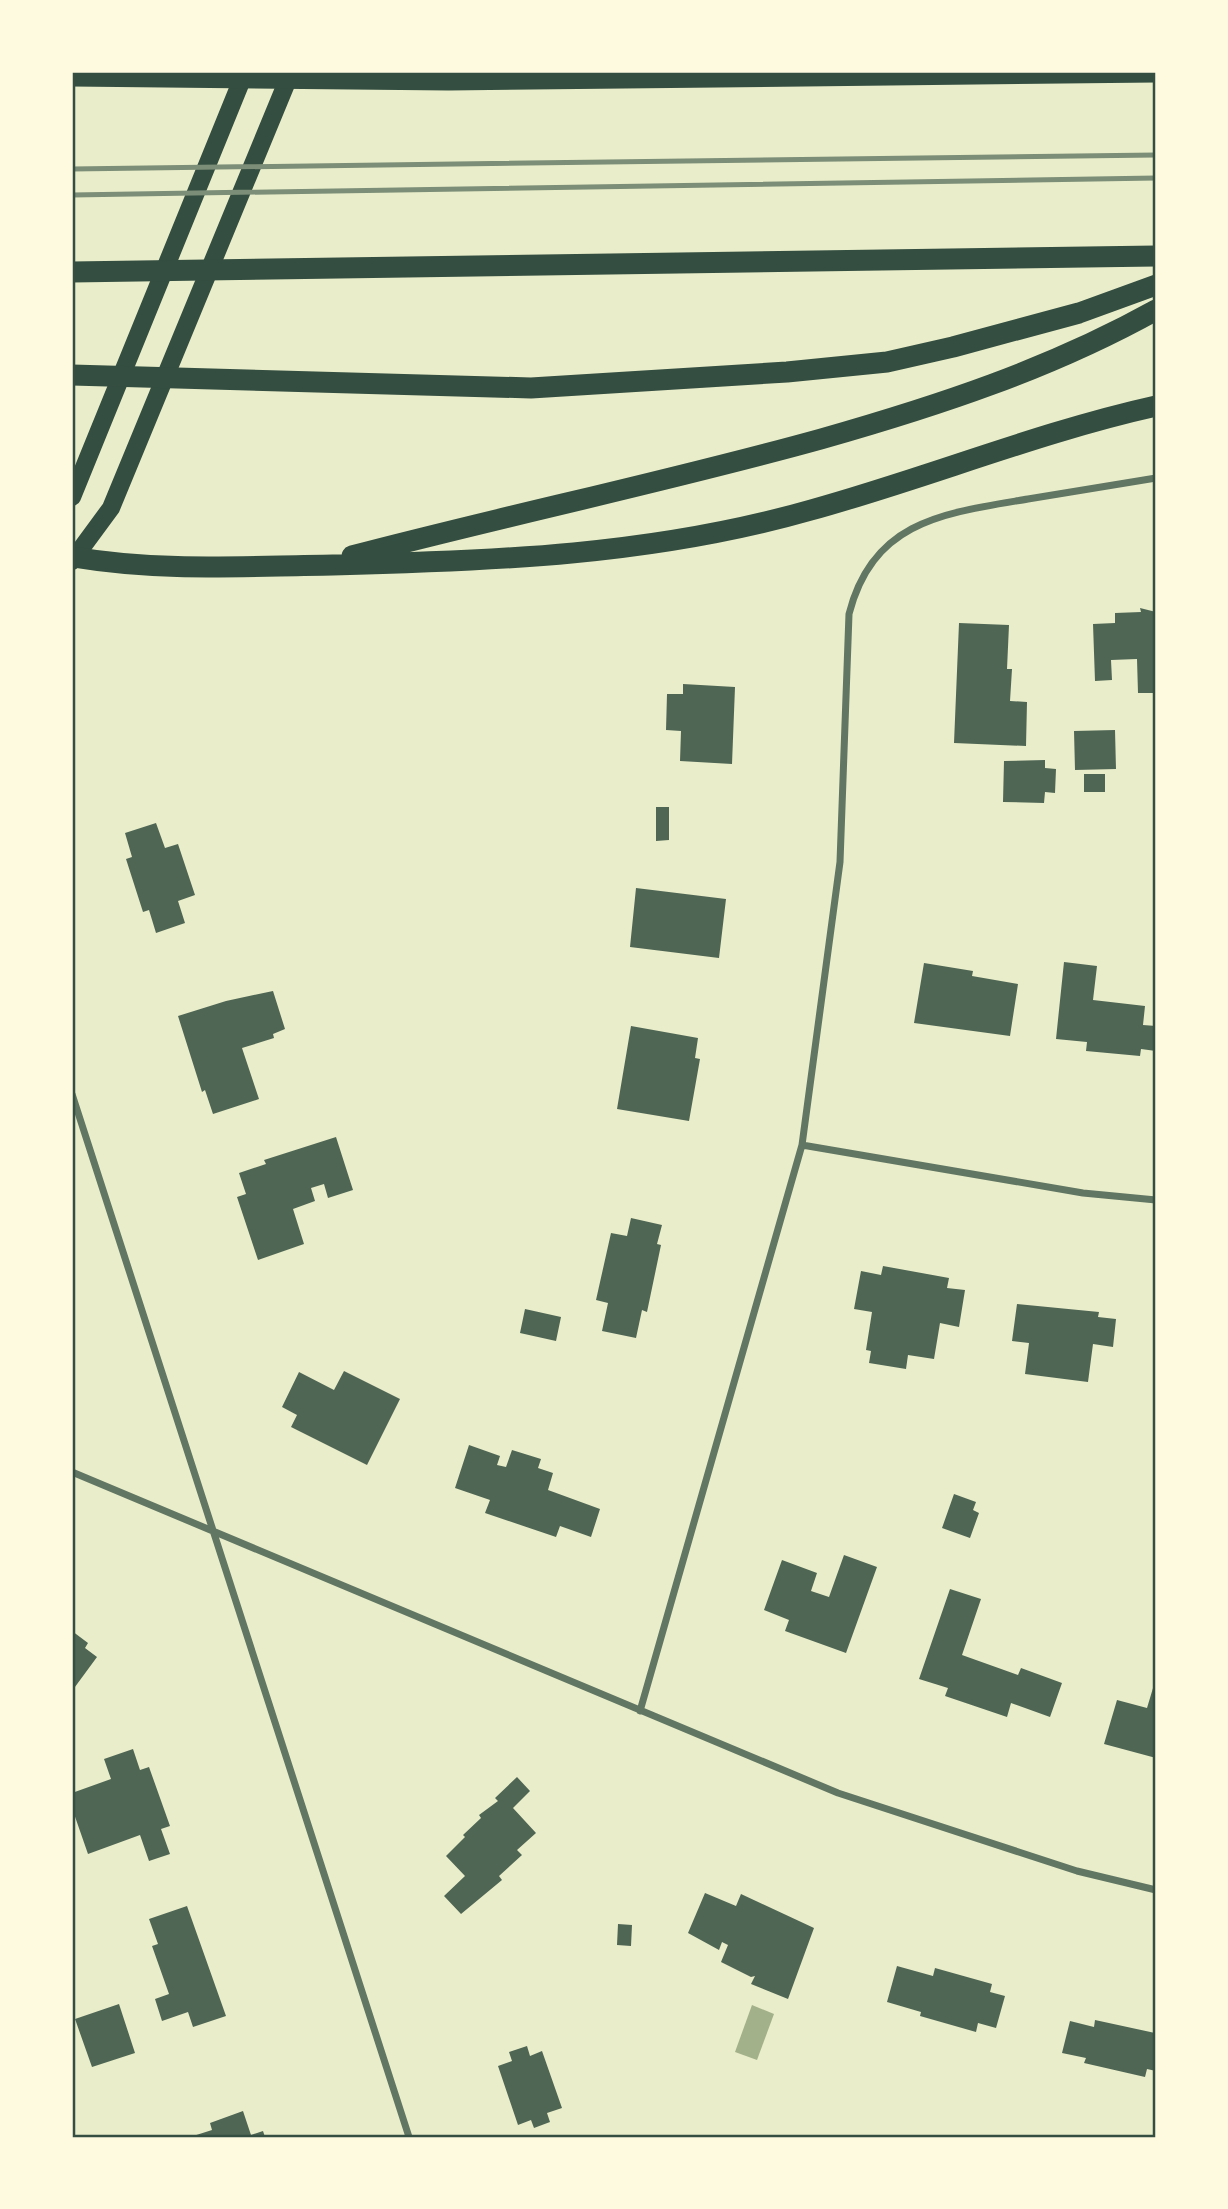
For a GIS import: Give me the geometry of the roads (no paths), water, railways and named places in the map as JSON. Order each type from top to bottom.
[{"type":"highway","points":[[450,80],[483,72]]},
{"type":"highway","points":[[72,76],[450,80],[1156,72]]},
{"type":"highway","points":[[72,272],[1156,256]]},
{"type":"highway","points":[[72,375],[531,388],[850,366],[887,362],[953,347],[1079,313],[1156,285]]},
{"type":"highway","points":[[320,565],[727,465],[940,405],[1096,344],[1156,310]]},
{"type":"highway","points":[[72,554],[168,569],[555,557],[668,542],[810,511],[985,454],[1156,406]]},
{"type":"main road","points":[[72,496],[245,72]]},
{"type":"main road","points":[[72,554],[111,508],[291,72]]},
{"type":"street","points":[[640,1711],[803,1145],[840,862],[849,614],[856,585],[870,562],[893,540],[916,525],[952,512],[1156,478]]},
{"type":"street","points":[[72,1094],[409,2137]]},
{"type":"street","points":[[803,1145],[1083,1193],[1156,1200]]},
{"type":"street","points":[[72,1472],[214,1529],[838,1793],[1077,1871],[1156,1890]]},
{"type":"railway","points":[[72,169],[1156,155]]},
{"type":"railway","points":[[72,195],[1156,178]]}]
